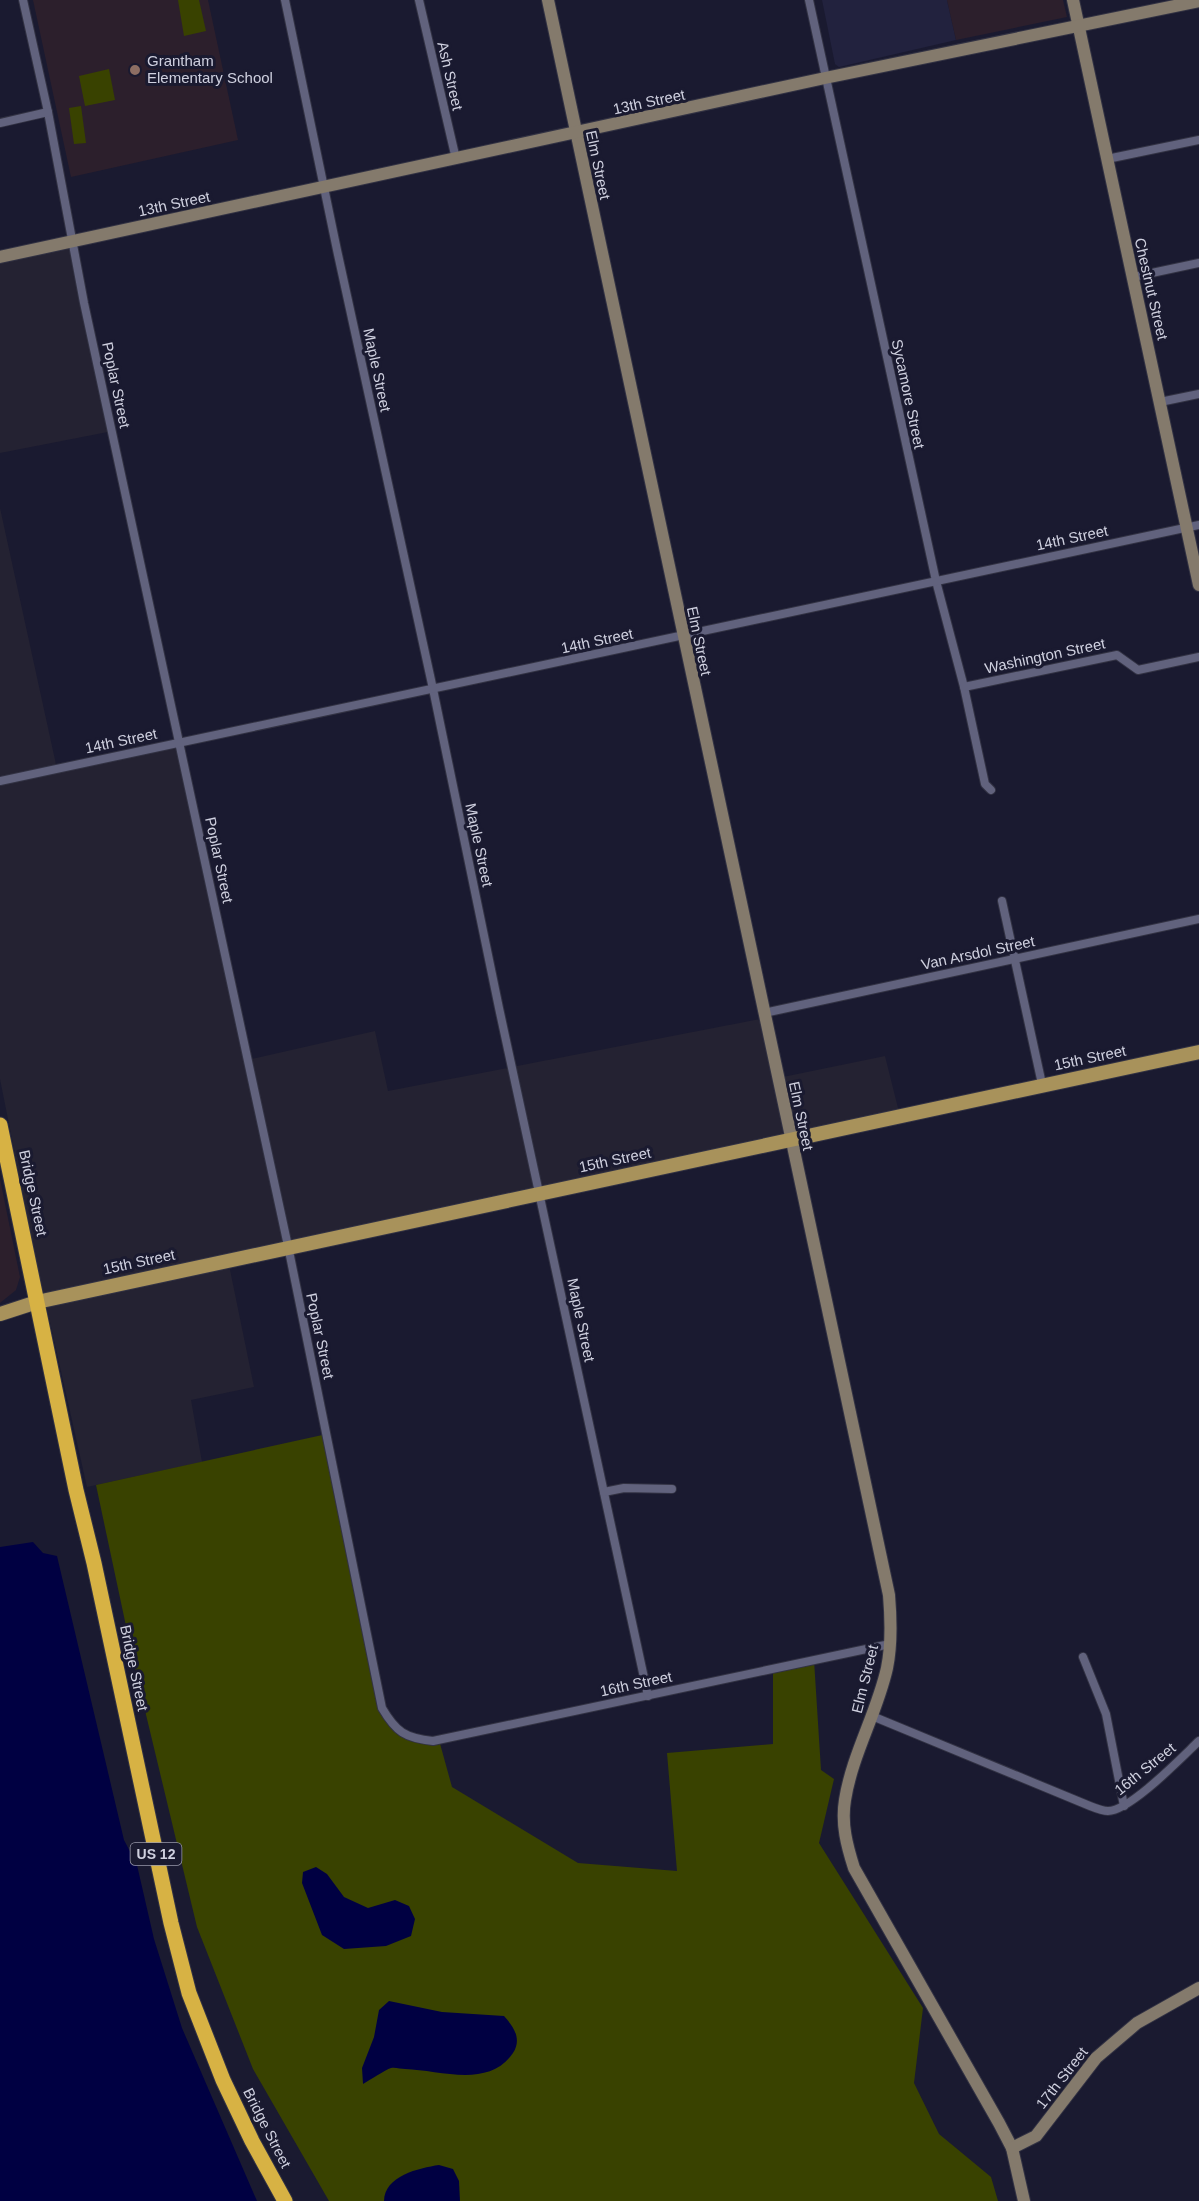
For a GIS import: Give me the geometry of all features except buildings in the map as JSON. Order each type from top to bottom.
[{"type":"highway","name":"Bridge Street","points":[[0,1125],[73,1479],[94,1563],[150,1828],[189,1993],[223,2080],[252,2141],[285,2201]]},
{"type":"main road","name":"Elm Street","points":[[548,0],[889,1594],[892,1624],[887,1668],[844,1802],[846,1844],[854,1868],[1012,2148],[1024,2201]]},
{"type":"main road","name":"Chestnut Street","points":[[1073,0],[1160,402],[1193,527],[1199,585]]},
{"type":"main road","name":"13th Street","points":[[0,257],[825,78],[1199,1]]},
{"type":"main road","name":"15th Street","points":[[0,1314],[37,1302],[288,1246],[1199,1052]]},
{"type":"main road","name":"17th Street","points":[[1012,2148],[1036,2136],[1104,2050],[1137,2023],[1199,1989]]},
{"type":"street","name":"Poplar Street","points":[[23,0],[48,112],[72,242],[288,1246],[382,1707],[392,1724]]},
{"type":"street","name":"Maple Street","points":[[285,0],[648,1696]]},
{"type":"street","name":"Ash Street","points":[[419,0],[456,159]]},
{"type":"street","name":"Sycamore Street","points":[[809,0],[936,581],[964,687],[986,784],[990,790]]},
{"type":"street","points":[[0,123],[48,112]]},
{"type":"street","points":[[1107,159],[1199,140]]},
{"type":"street","points":[[1133,277],[1199,262]]},
{"type":"street","points":[[1160,402],[1199,394]]},
{"type":"street","name":"14th Street","points":[[0,781],[1193,527]]},
{"type":"street","name":"Washington Street","points":[[964,687],[1117,655],[1138,670],[1199,657]]},
{"type":"street","points":[[1002,901],[1042,1084]]},
{"type":"street","name":"Van Arsdol Street","points":[[764,1013],[1199,919]]},
{"type":"street","points":[[604,1492],[624,1488],[672,1490]]},
{"type":"street","name":"16th Street","points":[[392,1724],[413,1739],[433,1741],[890,1644]]},
{"type":"street","points":[[1083,1657],[1106,1714],[1124,1806]]},
{"type":"street","name":"16th Street","points":[[872,1716],[1090,1806],[1109,1811],[1124,1806],[1141,1794],[1199,1742]]},
{"type":"shaded area","name":"Grantham Elementary School","points":[[33,0],[208,0],[238,140],[71,177]]},
{"type":"shaded area","points":[[822,0],[947,0],[956,40],[839,67],[835,64]]},
{"type":"shaded area","points":[[947,0],[1063,0],[1067,17],[956,40]]},
{"type":"shaded area","points":[[72,242],[113,431],[0,453],[0,257]]},
{"type":"shaded area","points":[[0,508],[57,769],[180,743],[247,1060],[375,1031],[388,1091],[765,1018],[778,1078],[885,1056],[900,1116],[228,1260],[254,1387],[191,1400],[202,1462],[87,1487],[38,1269],[0,1079]]},
{"type":"shaded area","points":[[0,1179],[20,1277],[16,1290],[0,1303]]},
{"type":"shaded area","points":[[33,1542],[43,1553],[57,1556],[124,1840],[137,1865],[154,1939],[182,2028],[257,2201],[0,2201],[0,1547]]},
{"type":"shaded area","points":[[316,1867],[327,1874],[344,1897],[368,1908],[395,1900],[409,1906],[415,1919],[411,1936],[386,1946],[344,1949],[322,1935],[302,1883],[303,1872]]},
{"type":"shaded area","points":[[389,2001],[442,2012],[504,2016],[516,2033],[516,2048],[503,2064],[491,2071],[463,2075],[393,2068],[363,2084],[362,2068],[374,2037],[379,2010]]},
{"type":"shaded area","points":[[439,2165],[453,2169],[459,2181],[460,2201],[384,2201],[386,2192],[396,2179],[422,2168]]},
{"type":"green space","points":[[178,0],[199,0],[206,31],[184,36]]},
{"type":"green space","points":[[109,69],[115,100],[85,106],[79,76]]},
{"type":"green space","points":[[81,106],[86,143],[74,144],[69,108]]},
{"type":"green space","points":[[327,1434],[382,1708],[413,1739],[439,1740],[452,1787],[578,1863],[677,1871],[667,1753],[773,1744],[773,1669],[814,1660],[821,1770],[834,1779],[819,1843],[923,2008],[914,2083],[939,2134],[991,2177],[998,2201],[329,2201],[253,2069],[197,1927],[136,1673],[96,1485]]},
{"type":"place","name":"Grantham Elementary School","points":[[135,70]]}]
